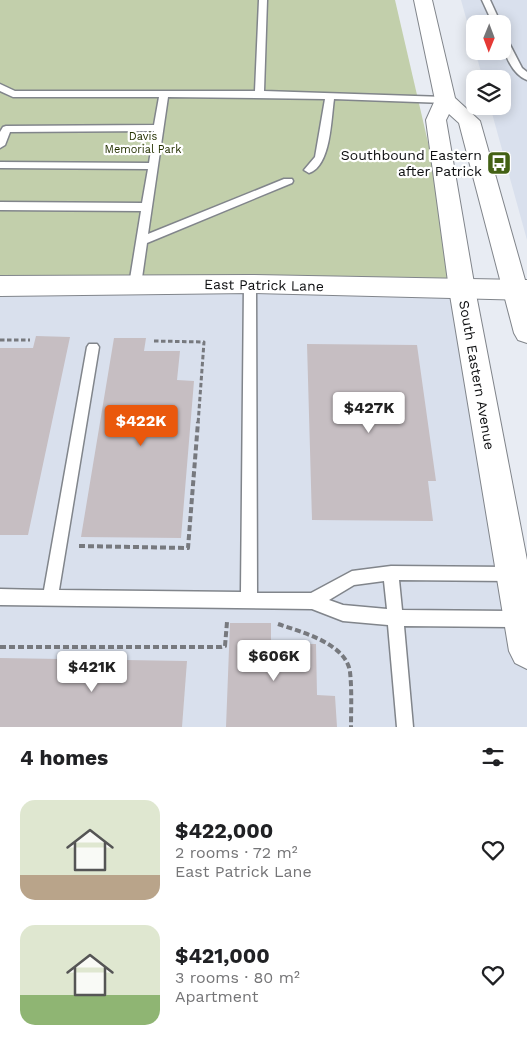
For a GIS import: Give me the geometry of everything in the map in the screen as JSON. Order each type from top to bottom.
[{"type":"main road","points":[[423,0],[445,100],[469,121],[521,290],[527,333]]},
{"type":"main road","name":"South Eastern Avenue","points":[[445,100],[436,120],[462,289],[527,651]]},
{"type":"main road","name":"East Patrick Lane","points":[[0,286],[250,284],[521,290]]},
{"type":"lane","points":[[259,94],[262,0]]},
{"type":"lane","points":[[486,0],[492,15]]},
{"type":"lane","points":[[511,55],[518,69],[527,77]]},
{"type":"lane","points":[[0,87],[13,94],[259,94],[445,100]]},
{"type":"lane","points":[[135,285],[164,94]]},
{"type":"lane","points":[[309,170],[320,158],[330,96]]},
{"type":"lane","points":[[0,145],[6,129],[159,128]]},
{"type":"lane","points":[[0,165],[154,166]]},
{"type":"lane","points":[[142,240],[288,182]]},
{"type":"lane","points":[[0,206],[147,207]]},
{"type":"lane","points":[[249,600],[250,284]]},
{"type":"lane","points":[[50,598],[93,348]]},
{"type":"lane","points":[[312,601],[352,578],[391,573],[512,574]]},
{"type":"lane","points":[[391,573],[405,727]]},
{"type":"lane","points":[[0,597],[312,601],[343,613],[394,618],[521,619]]},
{"type":"path","points":[[0,340],[30,340]]},
{"type":"path","points":[[58,545],[188,548],[204,342],[154,341]]},
{"type":"path","points":[[0,647],[221,647],[225,646],[227,616]]},
{"type":"path","points":[[277,623],[331,644],[340,652],[350,670],[351,727]]},
{"type":"shaded area","points":[[461,0],[527,0],[527,240],[492,115],[511,115],[511,70],[480,70],[478,60],[511,60],[511,15],[466,15],[466,18]]},
{"type":"shaded area","points":[[0,286],[462,289],[527,651],[527,727],[0,727]]},
{"type":"green space","name":"Davis Memorial Park","points":[[0,0],[395,0],[462,289],[0,286]]},
{"type":"building","points":[[36,336],[70,337],[28,535],[0,535],[0,348],[33,348]]},
{"type":"building","points":[[114,338],[146,338],[144,351],[180,351],[177,380],[194,381],[181,538],[81,537]]},
{"type":"building","points":[[307,344],[417,345],[436,481],[428,481],[433,521],[312,520]]},
{"type":"building","points":[[230,623],[271,623],[271,644],[316,644],[317,695],[335,696],[337,727],[226,727]]},
{"type":"building","points":[[0,658],[187,661],[182,727],[0,727]]},
{"type":"place","name":"Southbound Eastern after Patrick","points":[[499,163]]}]
